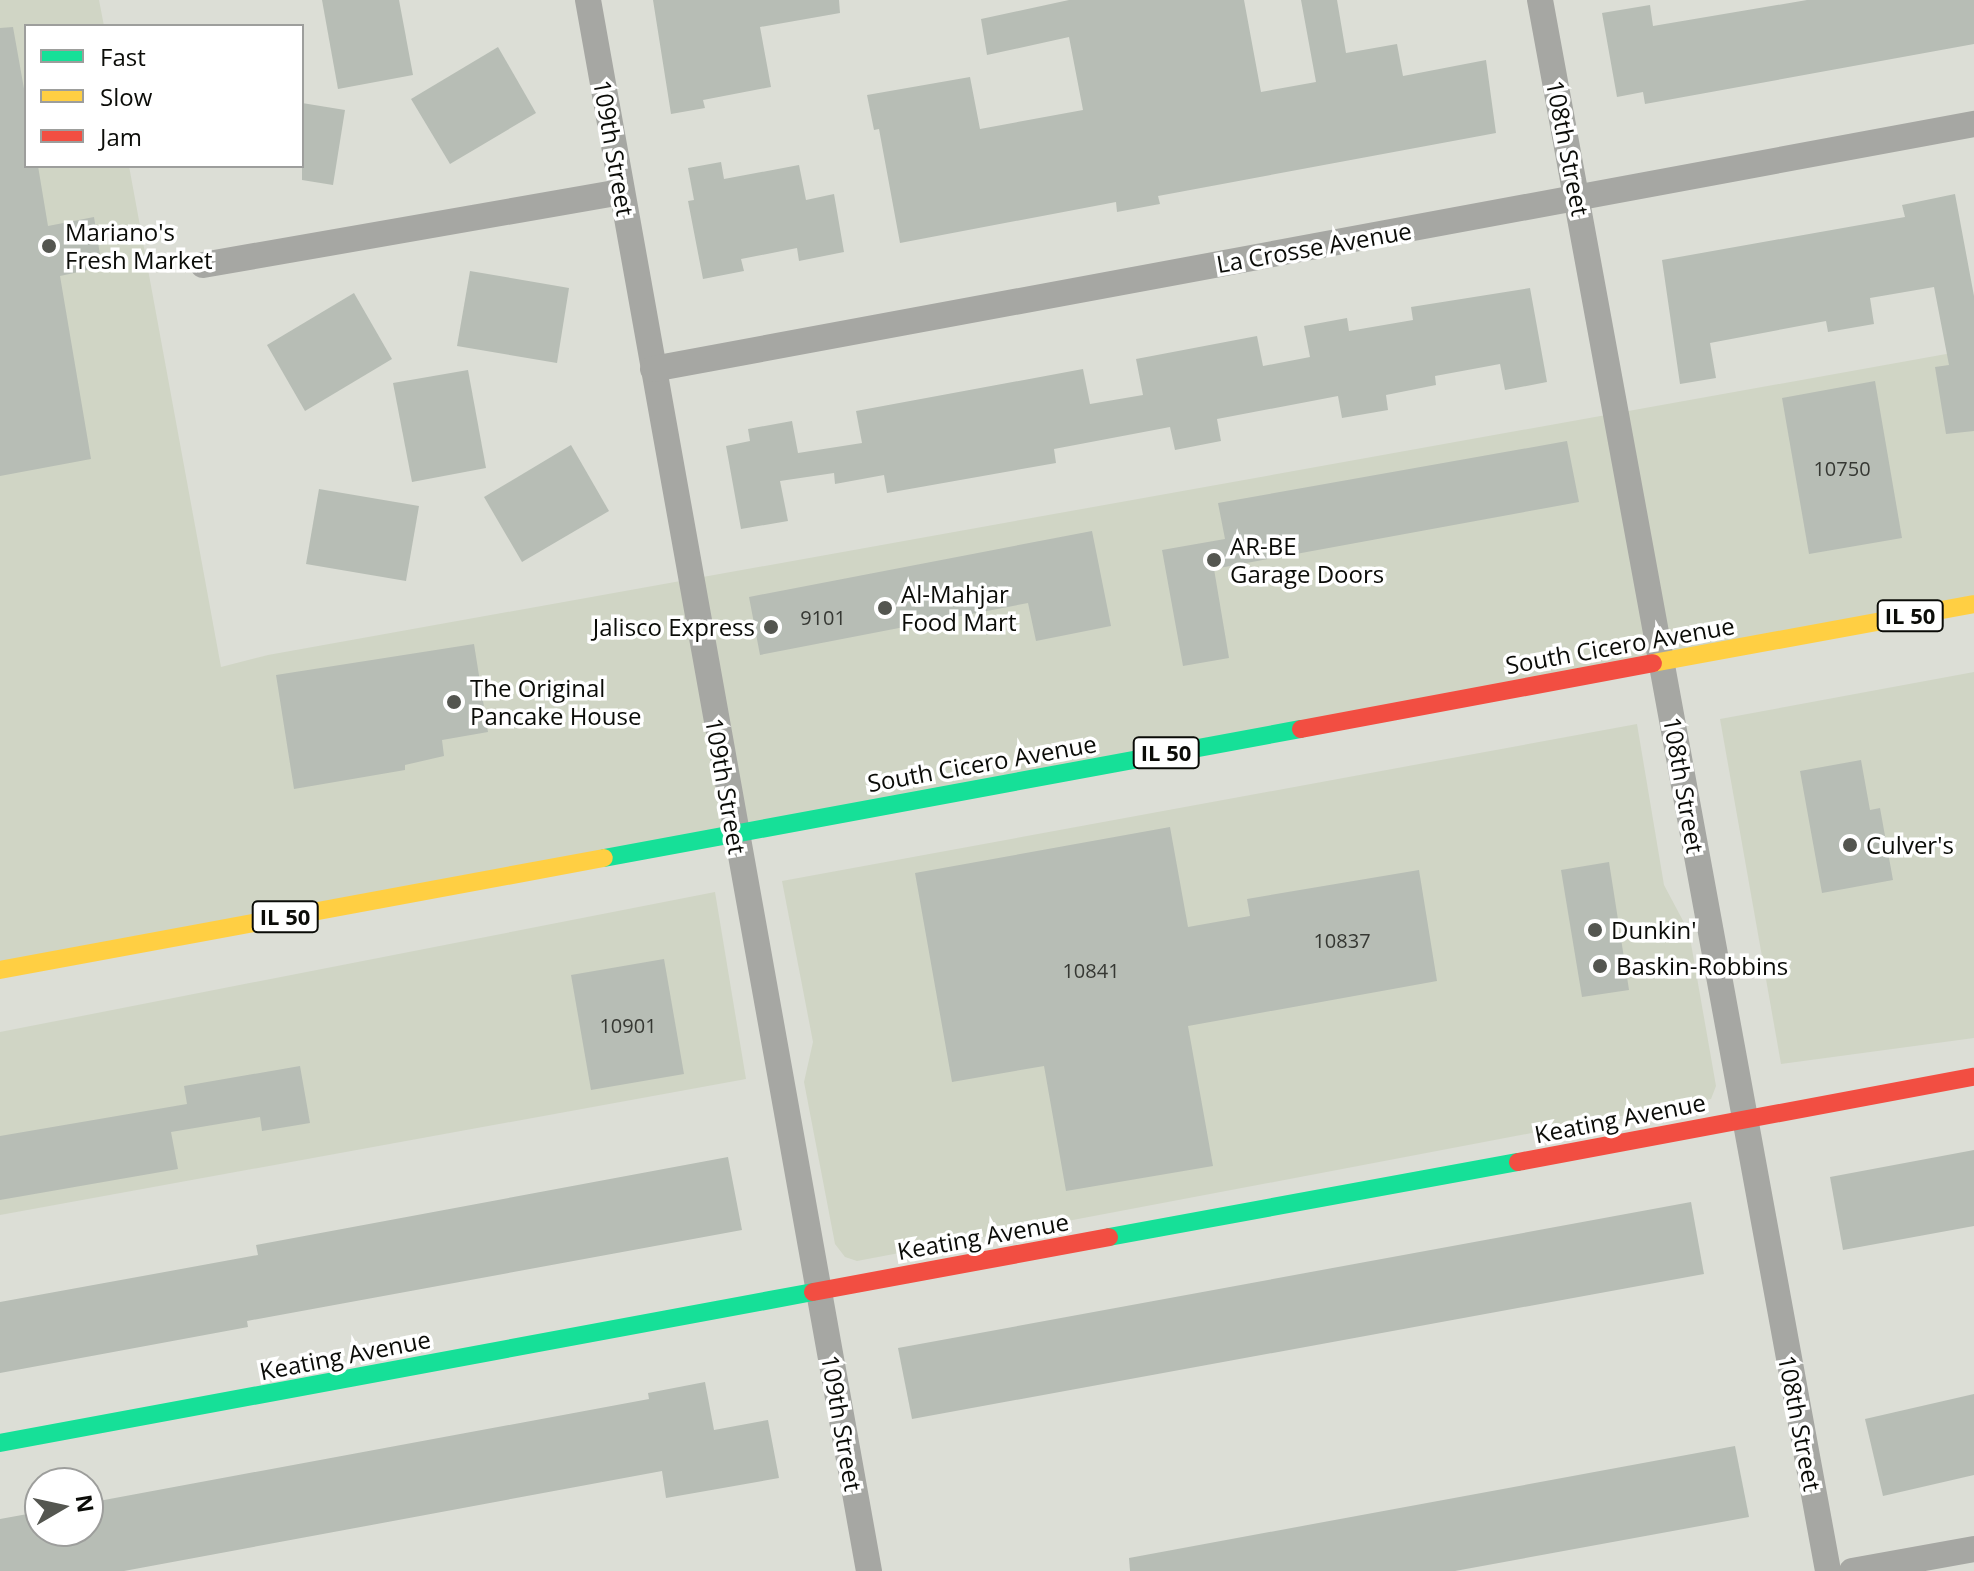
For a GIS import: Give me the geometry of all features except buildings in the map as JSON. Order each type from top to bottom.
[{"type":"main road","name":"South Cicero Avenue","points":[[0,970],[1974,604]]},
{"type":"main road","name":"Keating Avenue","points":[[0,1443],[1974,1077]]},
{"type":"street","name":"109th Street","points":[[588,0],[734,833],[869,1571]]},
{"type":"street","name":"108th Street","points":[[1540,0],[1828,1571]]},
{"type":"street","name":"La Crosse Avenue","points":[[653,369],[1974,124]]},
{"type":"street","points":[[203,265],[622,192]]},
{"type":"street","points":[[1852,1571],[1974,1549]]},
{"type":"shaded area","points":[[0,0],[99,0],[104,24],[24,24],[24,168],[129,168],[221,667],[268,655],[1974,349],[1974,604],[0,970]]},
{"type":"shaded area","points":[[1974,672],[1974,1038],[1781,1064],[1720,719]]},
{"type":"shaded area","points":[[1637,724],[1664,885],[1689,932],[1716,1086],[1711,1099],[857,1261],[845,1257],[835,1244],[804,1082],[813,1042],[782,881]]},
{"type":"shaded area","points":[[715,892],[746,1079],[0,1215],[0,1032]]},
{"type":"traffic: fast","points":[[604,858],[1301,729]]},
{"type":"traffic: fast","points":[[1109,1237],[1518,1162]]},
{"type":"traffic: fast","points":[[0,1443],[813,1292]]},
{"type":"traffic: slow","points":[[1653,663],[1974,604]]},
{"type":"traffic: slow","points":[[0,970],[604,858]]},
{"type":"traffic: jam","points":[[1301,729],[1653,663]]},
{"type":"traffic: jam","points":[[1518,1162],[1974,1077]]},
{"type":"traffic: jam","points":[[813,1292],[1109,1237]]},
{"type":"place","name":"Mariano's Fresh Market","points":[[49,246]]},
{"type":"place","name":"AR-BE Garage Doors","points":[[1214,560]]},
{"type":"place","name":"Al-Mahjar Food Mart","points":[[885,608]]},
{"type":"place","name":"Jalisco Express","points":[[771,627]]},
{"type":"place","name":"The Original Pancake House","points":[[454,702]]},
{"type":"place","name":"Culver's","points":[[1850,845]]},
{"type":"place","name":"Dunkin'","points":[[1595,930]]},
{"type":"place","name":"Baskin-Robbins","points":[[1600,966]]}]
